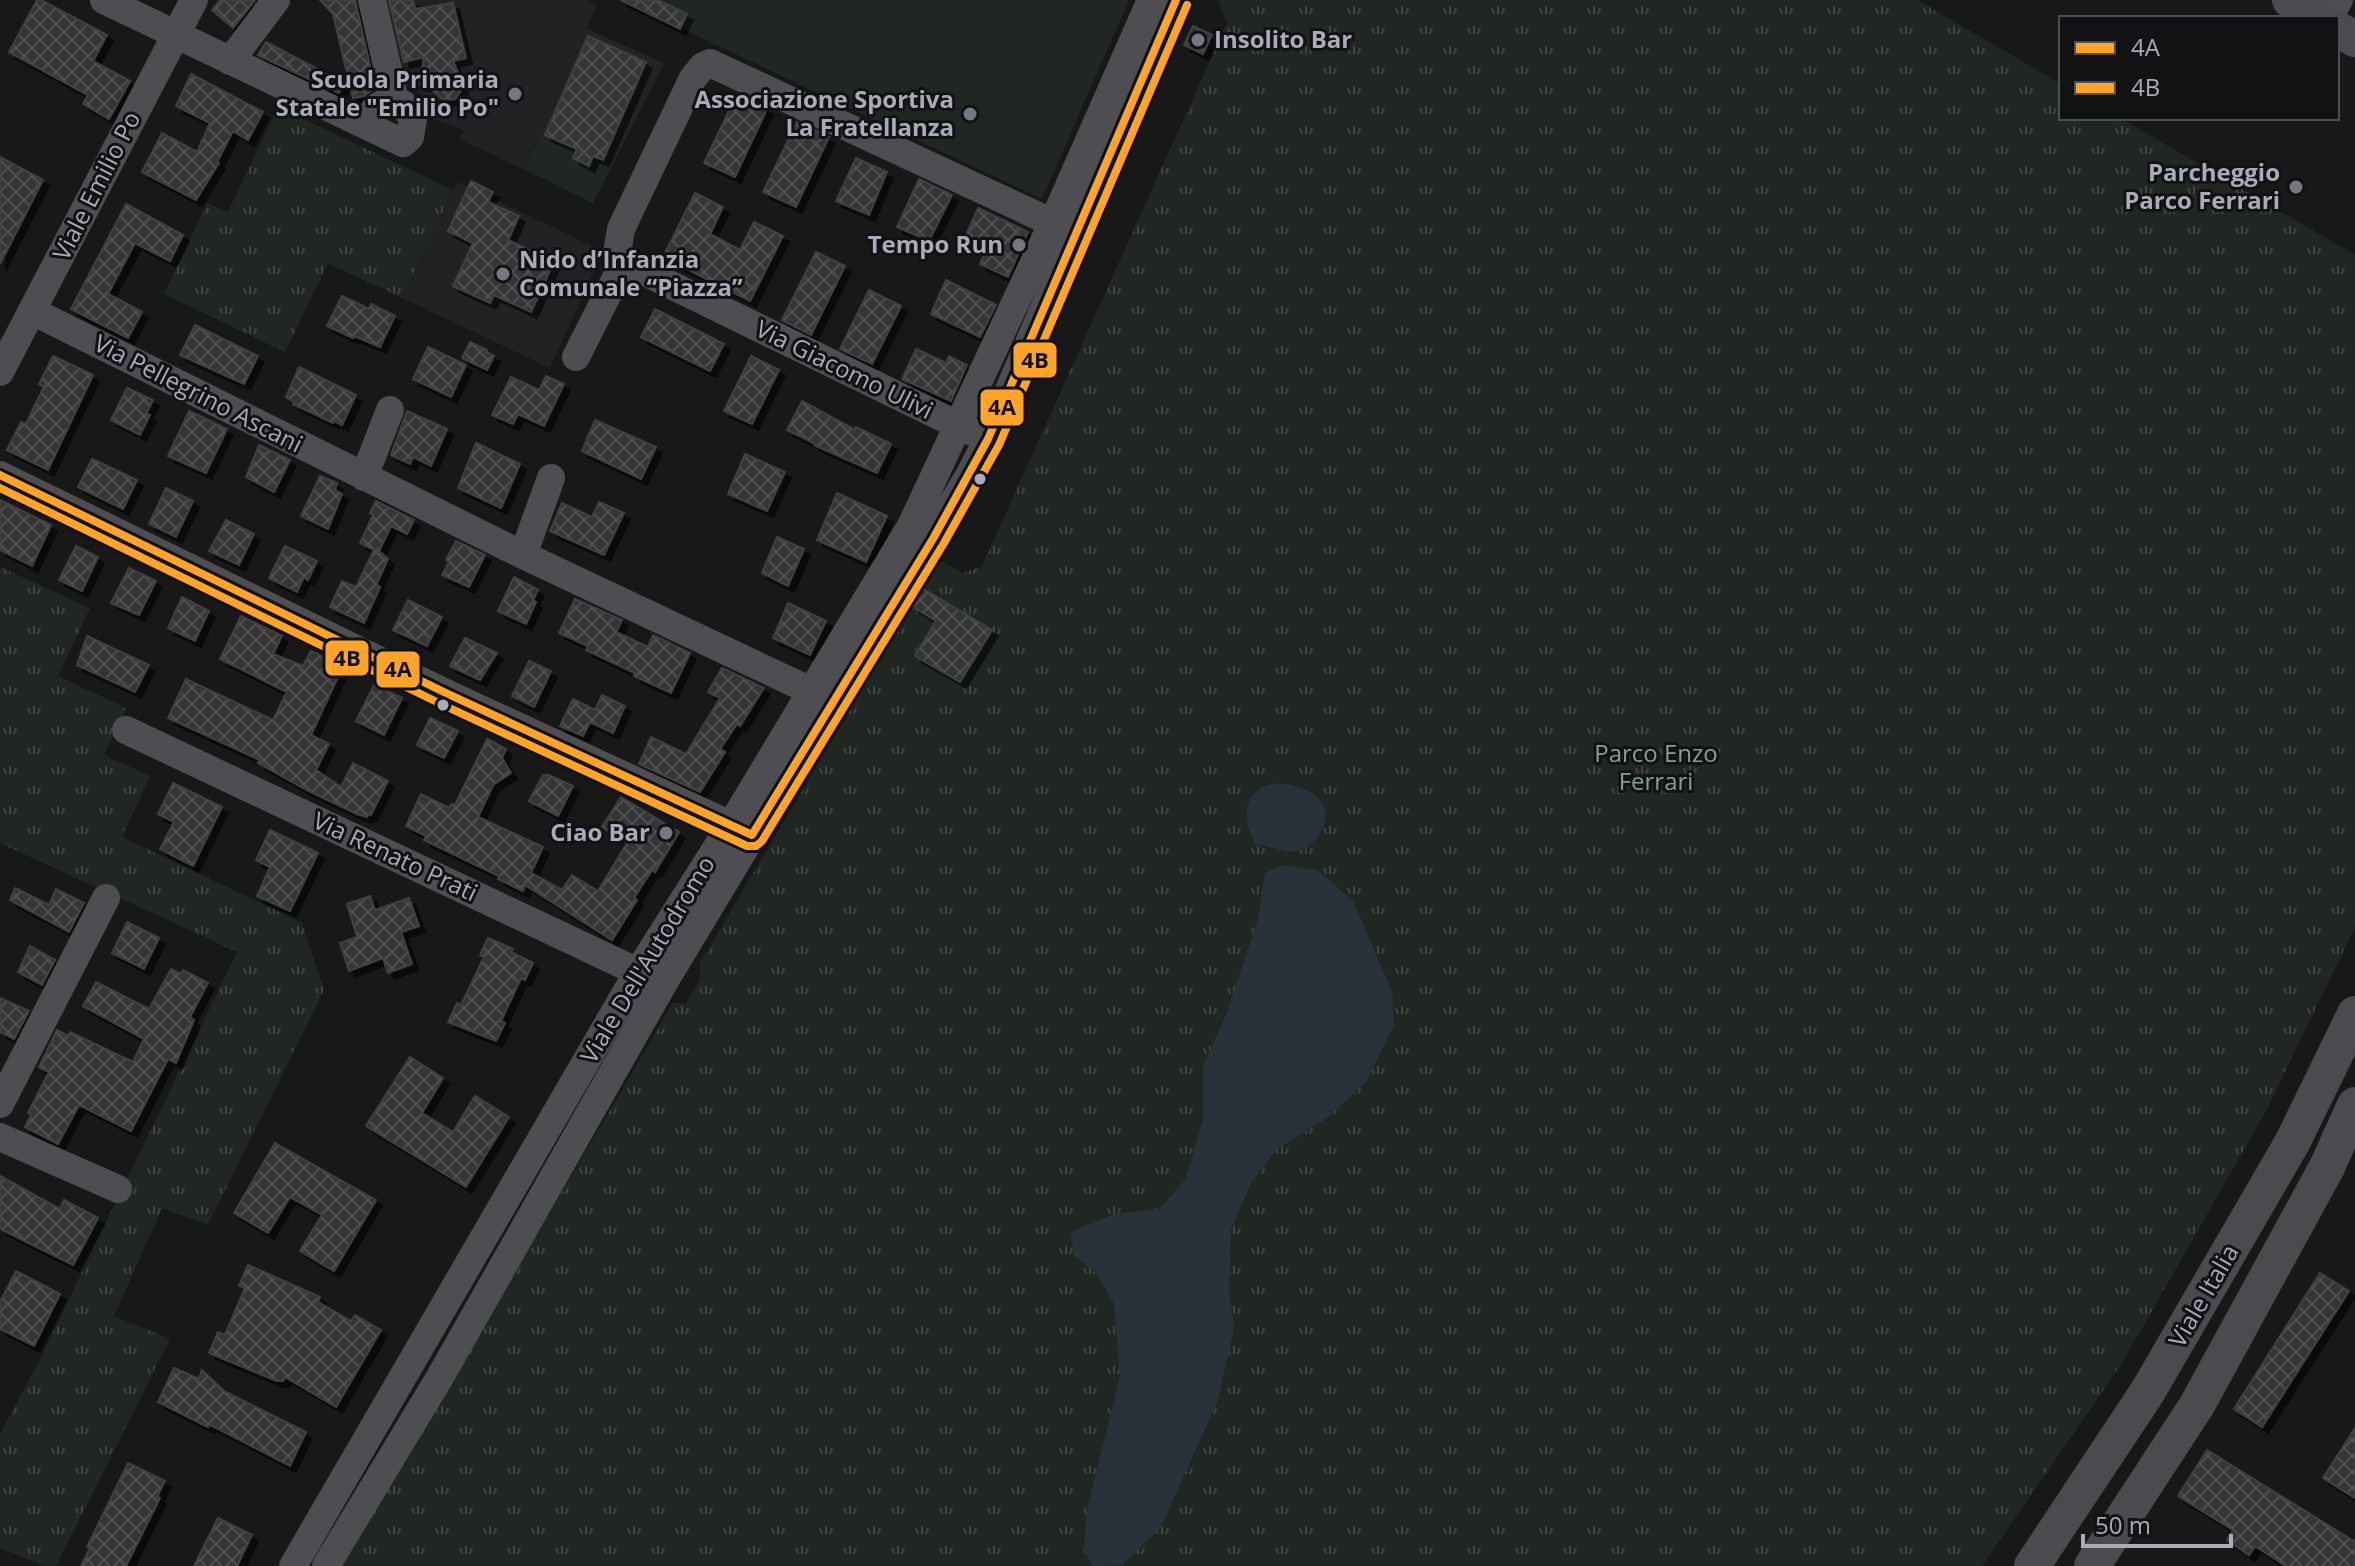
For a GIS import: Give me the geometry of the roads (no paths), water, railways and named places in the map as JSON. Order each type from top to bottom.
[{"type":"main road","points":[[2290,0],[2316,16]]},
{"type":"main road","name":"Viale Italia","points":[[2032,1566],[2148,1391],[2292,1143],[2355,1014]]},
{"type":"main road","name":"Viale Italia","points":[[2092,1566],[2197,1405],[2327,1167],[2355,1105]]},
{"type":"street","points":[[104,0],[403,143],[410,137],[413,128],[410,111],[395,101],[376,107],[370,115],[368,126]]},
{"type":"street","name":"Viale Emilio Po","points":[[0,372],[194,0]]},
{"type":"street","points":[[230,61],[276,0]]},
{"type":"street","points":[[372,0],[395,101]]},
{"type":"street","name":"Viale Dell'Autodromo","points":[[741,830],[811,691],[988,439],[1086,180],[1165,2]]},
{"type":"street","points":[[576,357],[624,262],[618,247],[621,229],[693,78],[710,63],[1053,223]]},
{"type":"street","name":"Viale Dell'Autodromo","points":[[293,1566],[922,531],[958,425],[1053,223],[1086,180]]},
{"type":"street","name":"Via Giacomo Ulivi","points":[[624,262],[988,439]]},
{"type":"street","name":"Via Pellegrino Ascani","points":[[32,311],[523,555],[811,691]]},
{"type":"street","points":[[364,477],[390,410]]},
{"type":"street","points":[[0,475],[448,694],[741,830]]},
{"type":"street","points":[[523,555],[551,478]]},
{"type":"street","name":"Via Renato Prati","points":[[126,730],[650,978]]},
{"type":"street","points":[[0,1104],[106,898]]},
{"type":"street","name":"Viale Dell'Autodromo","points":[[326,1566],[440,1377],[650,978]]},
{"type":"street","points":[[0,1137],[118,1189]]},
{"type":"place","name":"Insolito Bar","points":[[1198,40]]},
{"type":"place","name":"Scuola Primaria Statale \"Emilio Po\"","points":[[515,94]]},
{"type":"place","name":"Associazione Sportiva La Fratellanza","points":[[970,114]]},
{"type":"place","name":"Parcheggio Parco Ferrari","points":[[2296,187]]},
{"type":"place","name":"Tempo Run","points":[[1019,245]]},
{"type":"place","name":"Nido d’Infanzia Comunale “Piazza”","points":[[503,274]]},
{"type":"place","name":"Ciao Bar","points":[[666,833]]},
{"type":"park label","name":"Parco Enzo Ferrari","points":[[1656,768]]}]
